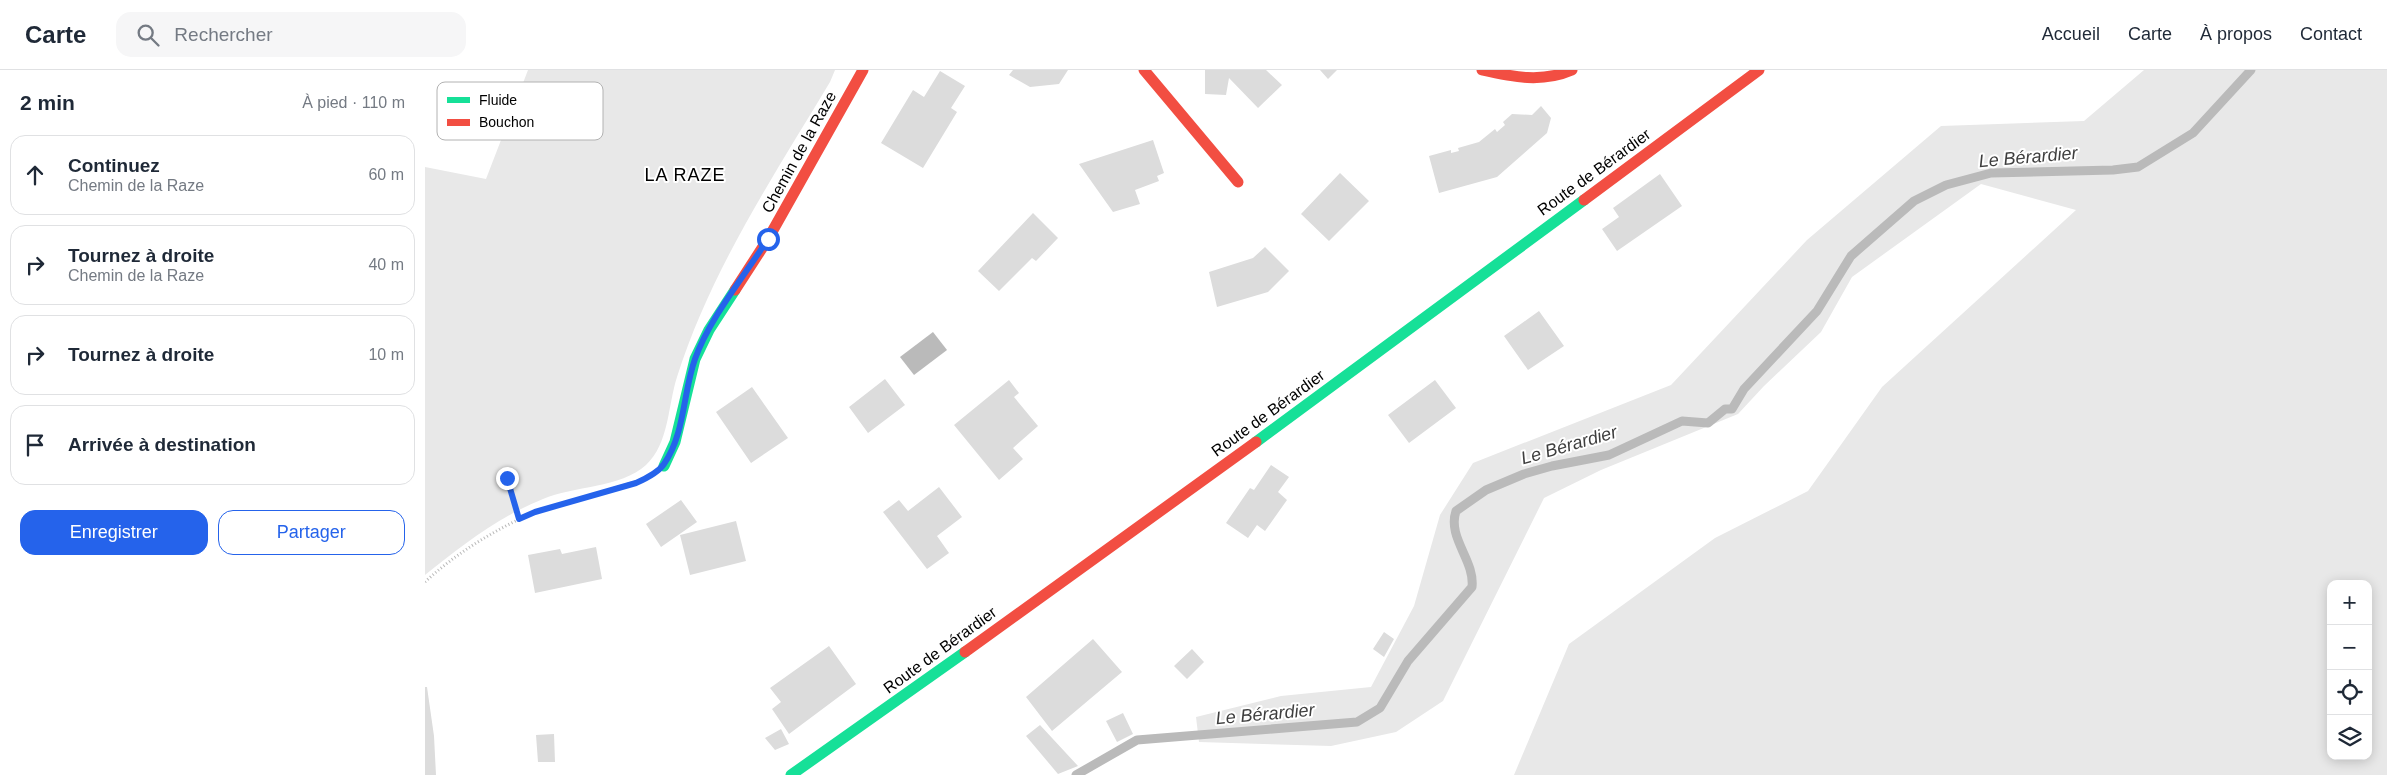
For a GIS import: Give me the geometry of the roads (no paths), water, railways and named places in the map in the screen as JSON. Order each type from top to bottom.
[{"type":"main road","name":"Chemin de la Raze","points":[[664,466],[675,442],[695,359],[709,330],[768,239],[863,70]]},
{"type":"main road","points":[[1144,70],[1238,182]]},
{"type":"main road","points":[[1482,70],[1521,78],[1560,77],[1572,70]]},
{"type":"main road","name":"Route de Bérardier","points":[[791,775],[1170,506],[1759,70]]},
{"type":"waterway","name":"Le Bérardier","points":[[1076,775],[1137,740],[1357,722],[1380,708],[1408,661],[1472,587],[1472,577],[1455,530],[1456,511],[1486,490],[1524,474],[1552,466],[1609,455],[1682,421],[1708,423],[1725,409],[1732,409],[1744,389],[1817,311],[1851,256],[1914,201],[1946,185],[1991,173],[2113,170],[2138,167],[2193,133],[2251,70]]},
{"type":"district","name":"LA RAZE","points":[[685,175]]}]
